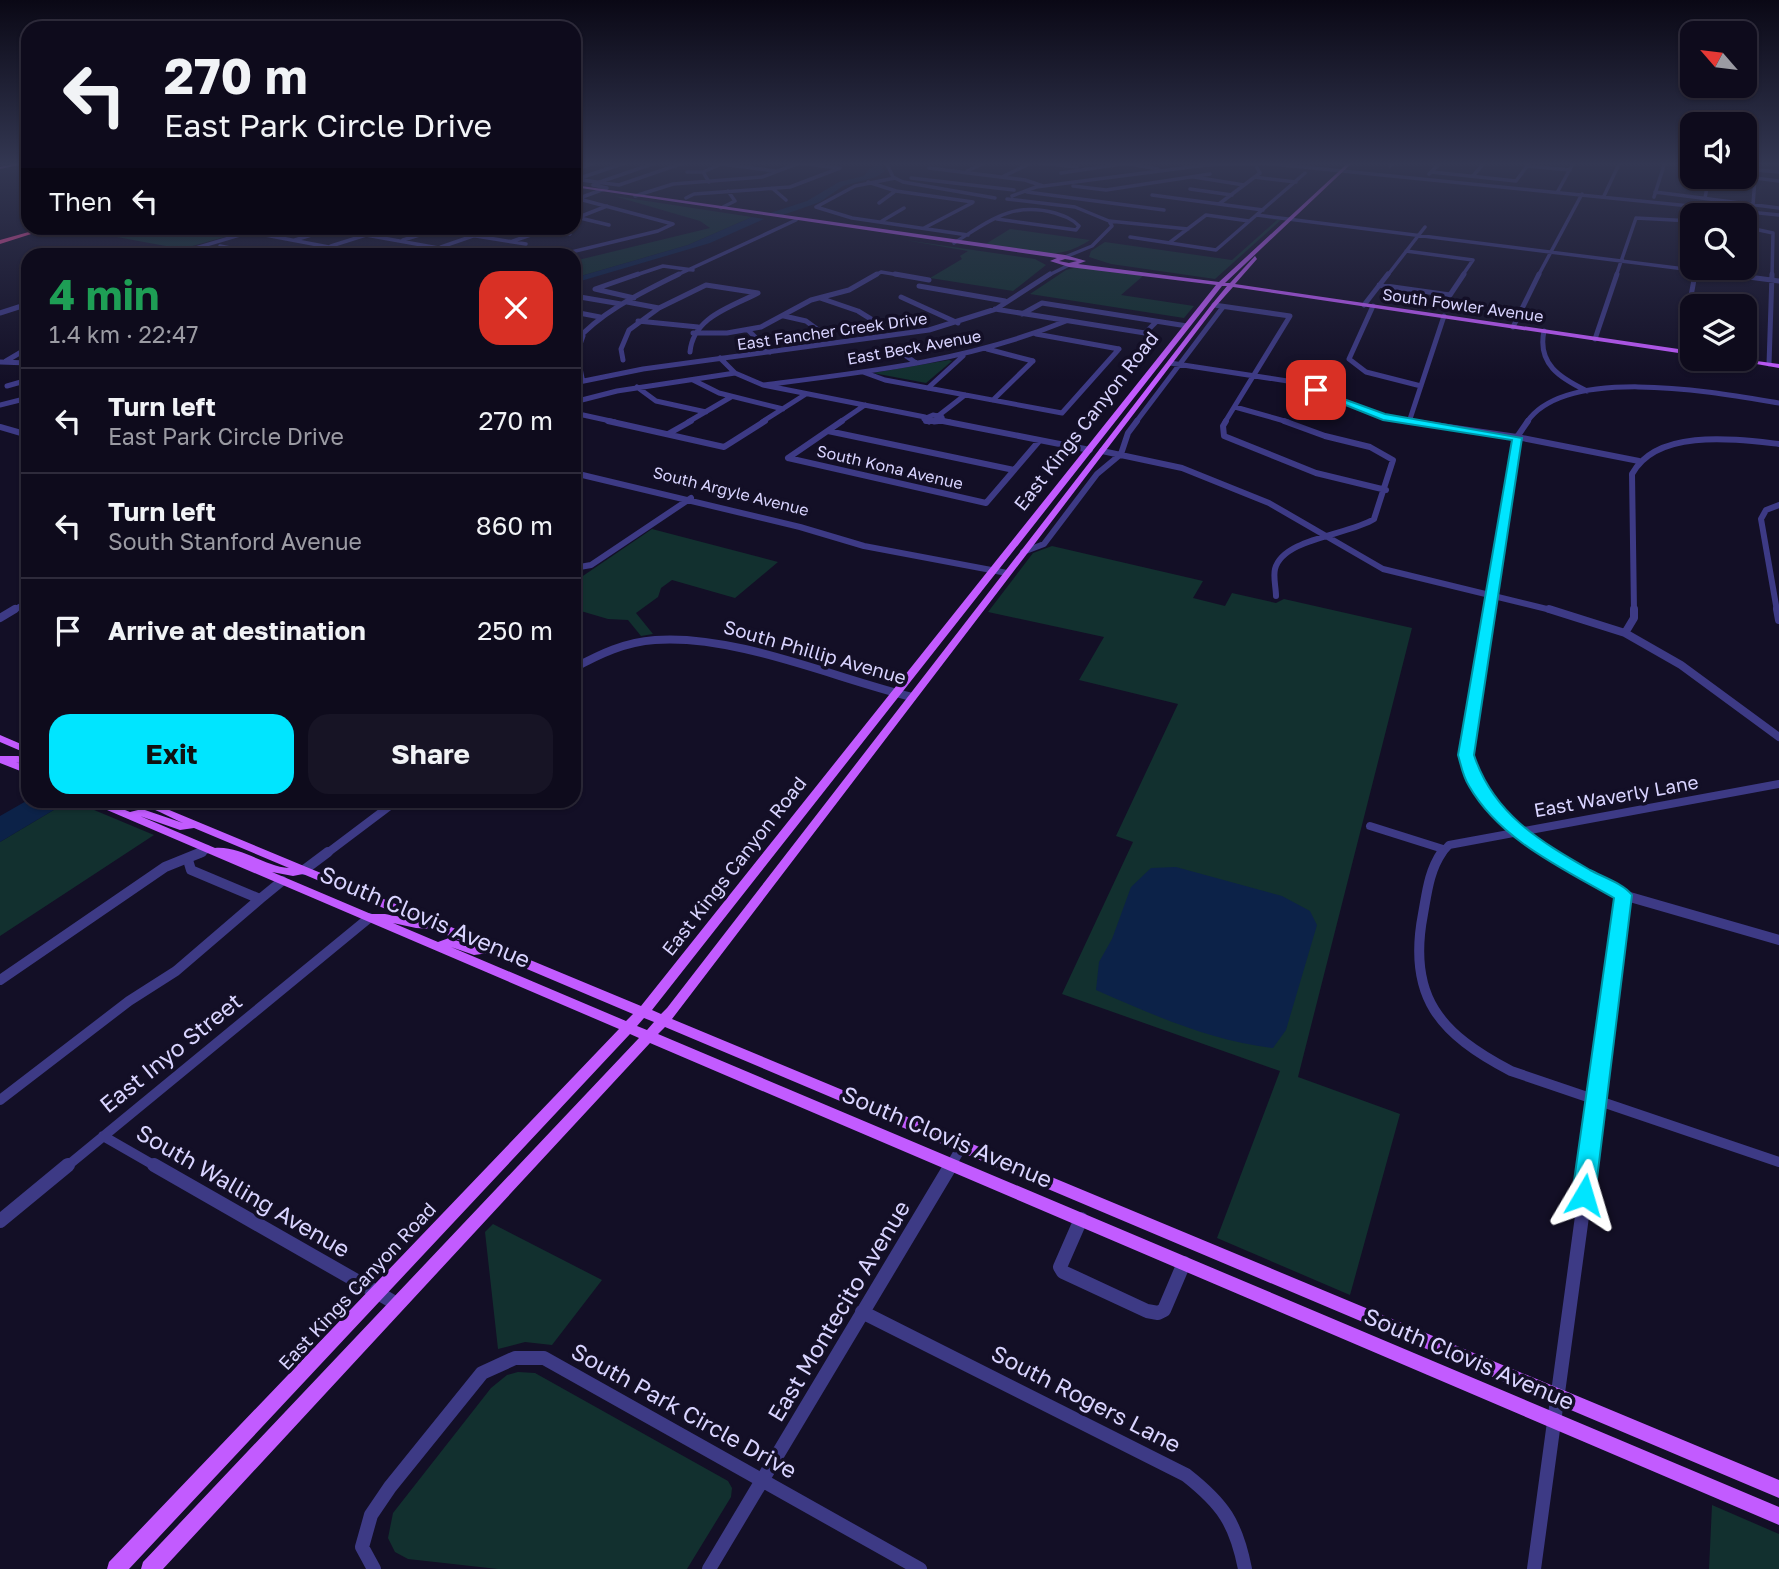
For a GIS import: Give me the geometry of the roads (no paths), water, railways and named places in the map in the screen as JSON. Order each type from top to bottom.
[{"type":"highway","points":[[0,242],[23,235]]},
{"type":"main road","points":[[889,235],[1054,263],[1219,283]]},
{"type":"main road","points":[[900,235],[1063,257],[1219,283]]},
{"type":"main road","name":"East Kings Canyon Road","points":[[116,1569],[644,1012],[1118,416],[1219,283],[1269,235]]},
{"type":"main road","name":"East Kings Canyon Road","points":[[150,1569],[663,1021],[1214,305],[1255,257],[1279,235]]},
{"type":"main road","points":[[1255,257],[1252,255],[1265,243],[1265,239]]},
{"type":"main road","points":[[1054,263],[1063,257]]},
{"type":"main road","points":[[1071,265],[1081,260]]},
{"type":"main road","name":"South Fowler Avenue","points":[[1219,283],[1680,351]]},
{"type":"main road","points":[[1183,346],[1182,341],[1191,329],[1186,327]]},
{"type":"main road","points":[[1757,362],[1779,366]]},
{"type":"main road","points":[[1102,451],[1098,447],[1118,422],[1118,416]]},
{"type":"main road","points":[[1073,488],[1073,480],[1092,455],[1089,452]]},
{"type":"main road","points":[[0,738],[21,748]]},
{"type":"main road","points":[[1,760],[21,760]]},
{"type":"main road","points":[[1,760],[21,768]]},
{"type":"main road","points":[[796,847],[792,841],[830,790],[828,783]]},
{"type":"main road","name":"South Clovis Avenue","points":[[111,808],[1779,1516]]},
{"type":"main road","name":"South Clovis Avenue","points":[[159,808],[1779,1489]]},
{"type":"main road","points":[[130,816],[142,812],[180,827],[197,824]]},
{"type":"main road","points":[[210,850],[233,851],[290,873],[304,870]]},
{"type":"main road","points":[[369,918],[384,915],[417,925],[438,925]]},
{"type":"main road","points":[[436,947],[449,942],[474,951],[492,948]]},
{"type":"street","points":[[194,248],[238,235]]},
{"type":"street","points":[[204,248],[247,235]]},
{"type":"street","points":[[214,248],[256,235]]},
{"type":"street","points":[[267,235],[334,248]]},
{"type":"street","points":[[293,240],[309,235]]},
{"type":"street","points":[[329,247],[365,235]]},
{"type":"street","points":[[367,235],[440,248],[473,235]]},
{"type":"street","points":[[402,241],[420,235]]},
{"type":"street","points":[[475,235],[526,244]]},
{"type":"street","points":[[511,242],[529,235]]},
{"type":"street","points":[[581,249],[634,235]]},
{"type":"street","points":[[581,335],[600,317],[623,303],[763,235]]},
{"type":"street","points":[[954,243],[968,235]]},
{"type":"street","points":[[1063,257],[1085,249],[1105,235]]},
{"type":"street","points":[[1169,243],[1180,235]]},
{"type":"street","points":[[1130,237],[1216,250],[1233,235]]},
{"type":"street","points":[[1364,305],[1419,235]]},
{"type":"street","points":[[1421,235],[1680,267]]},
{"type":"street","points":[[1483,244],[1488,235]]},
{"type":"street","points":[[1513,327],[1558,235]]},
{"type":"street","points":[[1595,339],[1630,235]]},
{"type":"street","points":[[1769,364],[1773,235]]},
{"type":"street","points":[[197,248],[204,245]]},
{"type":"street","points":[[220,246],[230,248]]},
{"type":"street","points":[[1081,260],[1085,249]]},
{"type":"street","points":[[1378,285],[1450,295],[1473,260],[1406,251]]},
{"type":"street","name":"East Fancher Creek Drive","points":[[993,309],[1054,263]]},
{"type":"street","name":"East Fancher Creek Drive","points":[[721,359],[883,339],[956,322],[993,309],[1058,269],[1071,265]]},
{"type":"street","points":[[634,298],[596,289],[663,266],[692,270]]},
{"type":"street","points":[[693,333],[748,330],[785,316],[819,298],[849,290],[881,272],[929,280],[901,297],[956,322]]},
{"type":"street","points":[[1757,278],[1779,281]]},
{"type":"street","points":[[623,360],[623,342],[638,321],[659,308],[706,285],[758,293],[698,327],[693,333],[690,352]]},
{"type":"street","points":[[919,286],[1005,301]]},
{"type":"street","points":[[581,297],[659,308]]},
{"type":"street","points":[[819,298],[853,308],[879,324]]},
{"type":"street","points":[[0,309],[21,303]]},
{"type":"street","points":[[1022,314],[1042,303],[1186,327]]},
{"type":"street","points":[[1214,305],[1289,315],[1290,318],[1222,432],[1237,443],[1316,473],[1386,489]]},
{"type":"street","points":[[1373,306],[1349,359],[1366,372],[1421,386]]},
{"type":"street","name":"East Kings Canyon Road","points":[[1024,552],[1044,544],[1097,474],[1122,454],[1128,433],[1223,307]]},
{"type":"street","points":[[993,309],[1145,333],[1159,322]]},
{"type":"street","points":[[581,313],[600,317]]},
{"type":"street","points":[[785,316],[806,321],[821,332]]},
{"type":"street","points":[[1409,422],[1444,316]]},
{"type":"street","points":[[638,321],[698,327]]},
{"type":"street","name":"East Beck Avenue","points":[[763,384],[861,372],[965,354],[1036,334],[1066,321]]},
{"type":"street","name":"East Fancher Creek Drive","points":[[581,380],[880,337],[956,322]]},
{"type":"street","points":[[581,330],[585,330]]},
{"type":"street","points":[[581,342],[585,330]]},
{"type":"street","points":[[748,330],[770,352]]},
{"type":"street","points":[[1544,331],[1541,346],[1548,365],[1560,377],[1587,391]]},
{"type":"street","points":[[861,372],[928,388],[1062,413],[1119,349],[1036,334]]},
{"type":"street","points":[[883,339],[916,363]]},
{"type":"street","points":[[987,349],[1033,361],[993,400]]},
{"type":"street","points":[[2,362],[21,352]]},
{"type":"street","points":[[928,388],[965,354]]},
{"type":"street","points":[[721,359],[734,373],[763,384],[1089,452]]},
{"type":"street","points":[[2,362],[21,363]]},
{"type":"street","points":[[1170,363],[1294,382],[1366,412],[1409,422],[1517,438],[1639,461]]},
{"type":"street","points":[[581,368],[584,379]]},
{"type":"street","points":[[581,400],[637,387],[734,373]]},
{"type":"street","points":[[581,376],[584,379]]},
{"type":"street","points":[[693,380],[731,397],[783,409]]},
{"type":"street","points":[[6,386],[21,382]]},
{"type":"street","points":[[637,387],[656,401],[706,412]]},
{"type":"street","points":[[1779,403],[1659,387],[1587,391],[1535,412],[1524,421],[1517,438],[1466,755],[1476,784],[1497,812],[1547,852],[1623,895],[1779,940]]},
{"type":"street","points":[[581,415],[724,447],[806,394]]},
{"type":"street","points":[[940,419],[965,395]]},
{"type":"street","points":[[668,434],[731,397]]},
{"type":"street","points":[[0,405],[21,400]]},
{"type":"street","points":[[828,431],[865,405]]},
{"type":"street","points":[[1235,407],[1271,415],[1325,436],[1381,451],[1389,455],[1394,465],[1377,514],[1369,523],[1298,545],[1280,559],[1275,573],[1276,596]]},
{"type":"street","points":[[0,427],[21,433]]},
{"type":"street","points":[[828,431],[1014,470],[1039,441]]},
{"type":"street","name":"South Kona Avenue","points":[[828,431],[788,458],[986,503],[1014,470]]},
{"type":"street","points":[[1625,633],[1634,618],[1632,474],[1639,461],[1656,450],[1688,442],[1779,444]]},
{"type":"street","points":[[1102,451],[1172,465],[1204,476],[1275,506],[1383,569],[1572,614],[1625,633],[1681,665],[1779,737]]},
{"type":"street","name":"South Argyle Avenue","points":[[581,473],[691,498],[864,547],[1007,573]]},
{"type":"street","points":[[581,567],[591,565],[691,498]]},
{"type":"street","points":[[1779,505],[1766,510],[1761,519],[1779,620]]},
{"type":"street","points":[[0,611],[21,604]]},
{"type":"street","points":[[0,618],[21,605]]},
{"type":"street","name":"South Phillip Avenue","points":[[581,664],[607,650],[634,643],[671,638],[708,640],[912,697]]},
{"type":"street","name":"East Waverly Lane","points":[[1443,849],[1460,841],[1779,783]]},
{"type":"street","points":[[304,870],[387,808]]},
{"type":"street","points":[[1370,826],[1443,849],[1434,863],[1416,944],[1419,980],[1434,1013],[1460,1040],[1493,1064],[1536,1084],[1779,1162]]},
{"type":"street","points":[[0,980],[165,867],[210,850]]},
{"type":"street","points":[[188,860],[191,870],[260,899]]},
{"type":"street","points":[[0,1100],[129,1001],[176,971],[282,881]]},
{"type":"street","points":[[1534,1569],[1559,1397],[1623,895]]},
{"type":"street","name":"East Inyo Street","points":[[0,1221],[369,918]]},
{"type":"street","name":"South Walling Avenue","points":[[103,1136],[397,1304]]},
{"type":"street","name":"East Montecito Avenue","points":[[709,1569],[961,1146]]},
{"type":"street","points":[[1081,1219],[1059,1267],[1063,1272],[1147,1311],[1164,1310],[1184,1263]]},
{"type":"street","name":"South Rogers Lane","points":[[862,1312],[1186,1475],[1220,1500],[1239,1534],[1245,1569]]},
{"type":"street","name":"South Park Circle Drive","points":[[374,1569],[362,1547],[371,1515],[383,1496],[482,1373],[515,1358],[544,1358],[920,1569]]},
{"type":"water","points":[[710,235],[728,235],[710,243],[581,281],[581,276],[688,245]]},
{"type":"water","points":[[21,804],[21,808],[57,808],[0,842],[0,816]]},
{"type":"water","points":[[1176,867],[1282,896],[1310,911],[1317,925],[1286,1030],[1273,1048],[1205,1033],[1096,990],[1099,962],[1112,939],[1131,887],[1151,868]]}]
